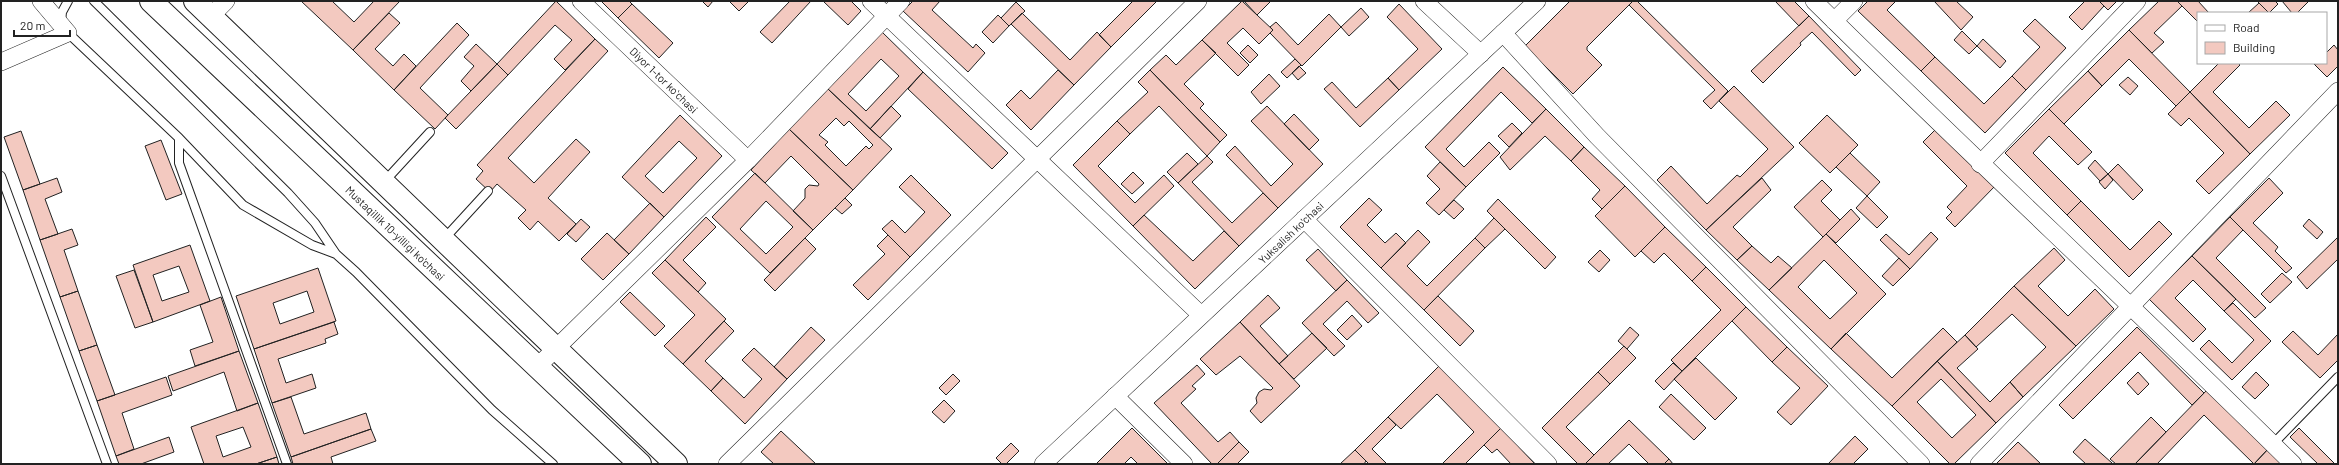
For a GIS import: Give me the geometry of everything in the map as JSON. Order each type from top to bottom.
[{"type":"main road","name":"Mustaqillik 10-yilligi ko'chasi","points":[[151,1],[188,38],[538,366],[640,464]]},
{"type":"main road","points":[[196,1],[676,464]]},
{"type":"street","points":[[1,62],[64,28],[41,1]]},
{"type":"street","points":[[211,16],[226,1]]},
{"type":"street","name":"Diyor 1-tor koʻchasi","points":[[581,1],[748,160]]},
{"type":"street","points":[[871,1],[1201,315]]},
{"type":"street","points":[[538,366],[748,160],[901,1]]},
{"type":"street","points":[[727,464],[1198,1]]},
{"type":"street","points":[[1424,1],[1481,54]]},
{"type":"street","name":"Yuksalish ko'chasi","points":[[1043,464],[1537,1]]},
{"type":"street","points":[[1814,1],[1980,164],[2133,306],[2293,464]]},
{"type":"street","points":[[1834,21],[1854,1]]},
{"type":"street","points":[[1980,164],[2137,1]]},
{"type":"street","points":[[1503,33],[1597,136],[1921,464]]},
{"type":"street","points":[[1979,464],[2338,92]]},
{"type":"street","points":[[1304,219],[1548,464]]},
{"type":"street","points":[[1115,396],[1184,464]]},
{"type":"lane","points":[[68,1],[62,12],[64,28],[179,138],[243,205],[299,239],[336,254]]},
{"type":"lane","points":[[94,1],[288,193],[315,223],[336,254],[356,272],[492,410],[553,464]]},
{"type":"lane","points":[[384,182],[430,132]]},
{"type":"lane","points":[[179,138],[179,164],[287,464]]},
{"type":"lane","points":[[1,176],[107,464]]},
{"type":"lane","points":[[444,240],[488,191]]},
{"type":"lane","points":[[2273,444],[2338,377]]},
{"type":"building","points":[[301,1],[332,1],[354,22],[374,1],[400,1],[353,50]]},
{"type":"building","points":[[556,1],[595,39],[565,70],[554,59],[572,40],[555,25],[508,75],[497,64]]},
{"type":"building","points":[[601,1],[629,1],[632,4],[618,18]]},
{"type":"building","points":[[702,1],[713,1],[708,7]]},
{"type":"building","points":[[729,1],[749,1],[739,11]]},
{"type":"building","points":[[790,1],[811,1],[772,43],[760,32]]},
{"type":"building","points":[[823,1],[851,1],[861,11],[848,25]]},
{"type":"building","points":[[913,1],[940,1],[932,10],[973,48],[976,44],[985,53],[968,72],[903,11]]},
{"type":"building","points":[[1133,1],[1157,1],[1111,47],[1099,35]]},
{"type":"building","points":[[1242,1],[1273,30],[1259,44],[1243,28],[1227,43],[1249,65],[1238,76],[1202,40]]},
{"type":"building","points":[[1244,1],[1271,1],[1257,15]]},
{"type":"building","points":[[1570,1],[1633,1],[1587,47],[1587,50],[1602,65],[1573,94],[1525,46]]},
{"type":"building","points":[[1633,1],[1637,1],[1728,91],[1711,109],[1703,101],[1715,90],[1629,5]]},
{"type":"building","points":[[1775,1],[1794,1],[1809,16],[1799,26]]},
{"type":"building","points":[[1868,1],[1896,1],[1887,10],[1935,57],[1921,71],[1858,11]]},
{"type":"building","points":[[1934,1],[1956,1],[1973,17],[1961,30]]},
{"type":"building","points":[[2085,1],[2099,1],[2104,6],[2082,30],[2069,17]]},
{"type":"building","points":[[2099,1],[2117,1],[2108,10]]},
{"type":"building","points":[[2159,1],[2177,1],[2182,6],[2154,33],[2164,42],[2152,53],[2129,30]]},
{"type":"building","points":[[2177,1],[2198,1],[2208,12],[2197,12],[2197,21]]},
{"type":"building","points":[[2257,1],[2275,1],[2278,4],[2270,12],[2268,12]]},
{"type":"building","points":[[2282,1],[2309,1],[2298,12],[2291,12]]},
{"type":"building","points":[[1016,2],[1025,11],[1009,26],[1001,18]]},
{"type":"building","points":[[2259,3],[2268,12],[2249,12]]},
{"type":"building","points":[[632,4],[673,43],[659,58],[618,18]]},
{"type":"building","points":[[1399,4],[1442,49],[1399,90],[1388,78],[1418,49],[1387,17]]},
{"type":"building","points":[[1361,8],[1369,17],[1349,36],[1341,27]]},
{"type":"building","points":[[389,13],[400,23],[375,49],[393,66],[404,54],[416,66],[394,90],[353,50]]},
{"type":"building","points":[[1022,13],[1070,60],[1097,32],[1111,47],[1074,85],[1011,24]]},
{"type":"building","points":[[1329,14],[1341,27],[1302,66],[1270,33],[1273,30],[1270,27],[1276,22],[1298,45]]},
{"type":"building","points":[[998,15],[1009,26],[993,43],[982,32]]},
{"type":"building","points":[[1809,16],[1861,70],[1855,76],[1812,32],[1763,83],[1751,71]]},
{"type":"building","points":[[2035,19],[2066,48],[2026,90],[2012,76],[2040,47],[2023,31]]},
{"type":"building","points":[[457,23],[469,35],[420,88],[448,115],[435,129],[394,90]]},
{"type":"building","points":[[2129,30],[2190,92],[2176,106],[2129,59],[2102,86],[2088,71]]},
{"type":"building","points":[[1962,31],[1977,46],[1969,54],[1954,40]]},
{"type":"building","points":[[882,32],[923,72],[870,129],[828,89]],"holes":[[[881,59],[899,76],[866,111],[848,94]]]},
{"type":"building","points":[[595,39],[608,51],[508,158],[534,183],[576,139],[590,152],[548,198],[576,224],[559,241],[538,221],[530,230],[518,218],[526,210],[497,184],[490,192],[476,179],[483,171],[477,165]]},
{"type":"building","points":[[1983,39],[2006,61],[2000,68],[1977,46]]},
{"type":"building","points":[[1202,40],[1216,53],[1184,84],[1204,104],[1200,108],[1227,135],[1220,142],[1150,70],[1166,55],[1176,65]]},
{"type":"building","points":[[476,44],[497,64],[471,91],[461,81],[474,66],[464,57]]},
{"type":"building","points":[[1248,45],[1258,55],[1250,63],[1240,53]]},
{"type":"building","points":[[2334,45],[2338,50],[2338,66],[2327,77],[2314,64],[2327,64],[2327,52]]},
{"type":"building","points":[[1935,57],[1984,104],[2012,76],[2026,90],[1985,133],[1921,71]]},
{"type":"building","points":[[1295,59],[1301,65],[1287,78],[1281,72]]},
{"type":"building","points":[[497,64],[508,75],[456,129],[445,118]]},
{"type":"building","points":[[2218,64],[2239,64],[2240,65],[2213,92],[2249,128],[2276,101],[2290,115],[2250,154],[2190,92]]},
{"type":"building","points":[[1299,66],[1306,73],[1298,80],[1292,73]]},
{"type":"building","points":[[1503,67],[1546,109],[1532,123],[1501,92],[1446,149],[1464,167],[1489,142],[1500,153],[1466,187],[1425,147]]},
{"type":"building","points":[[1058,70],[1074,85],[1031,130],[1006,105],[1021,90],[1030,99]]},
{"type":"building","points":[[1150,70],[1220,142],[1207,156],[1159,106],[1130,134],[1117,121],[1148,92],[1138,82]]},
{"type":"building","points":[[2088,71],[2102,86],[2064,124],[2049,109]]},
{"type":"building","points":[[923,72],[1008,153],[992,169],[908,89]]},
{"type":"building","points":[[1269,74],[1280,86],[1261,104],[1251,92]]},
{"type":"building","points":[[2128,77],[2138,86],[2130,95],[2119,85]]},
{"type":"building","points":[[1388,78],[1399,90],[1360,127],[1324,89],[1332,82],[1356,108]]},
{"type":"building","points":[[1734,86],[1794,147],[1706,230],[1657,180],[1671,166],[1707,204],[1737,175],[1740,177],[1768,149],[1719,101]]},
{"type":"building","points":[[828,89],[892,149],[853,190],[789,129]],"holes":[[[836,118],[844,126],[849,121],[873,145],[869,149],[866,146],[846,166],[825,145],[828,142],[819,135]]]},
{"type":"building","points":[[2190,92],[2250,154],[2209,194],[2196,181],[2224,153],[2189,118],[2181,126],[2168,114]]},
{"type":"building","points":[[891,106],[901,116],[880,138],[870,129]]},
{"type":"building","points":[[1267,106],[1323,164],[1278,208],[1226,155],[1235,146],[1271,186],[1293,164],[1251,121]]},
{"type":"building","points":[[1546,109],[1584,147],[1571,161],[1545,136],[1510,170],[1500,157]]},
{"type":"building","points":[[2049,109],[2092,152],[2078,165],[2049,136],[2033,153],[2081,201],[2067,215],[2005,153]]},
{"type":"building","points":[[1294,114],[1319,140],[1309,150],[1284,124]]},
{"type":"building","points":[[680,115],[722,156],[664,217],[622,177]],"holes":[[[679,141],[697,158],[663,193],[645,176]]]},
{"type":"building","points":[[1827,115],[1858,145],[1830,173],[1799,143]]},
{"type":"building","points":[[1117,121],[1130,134],[1098,166],[1135,203],[1164,175],[1174,186],[1133,226],[1073,165]]},
{"type":"building","points":[[1512,123],[1522,133],[1509,147],[1498,136]]},
{"type":"building","points":[[1937,128],[1996,185],[1955,227],[1946,218],[1952,212],[1947,207],[1967,186],[1923,142]]},
{"type":"building","points":[[789,129],[853,190],[813,230],[793,211],[805,198],[805,189],[809,185],[818,186],[819,184],[791,156],[765,183],[751,170]]},
{"type":"building","points":[[21,131],[40,184],[23,190],[4,137]]},
{"type":"building","points":[[161,140],[182,194],[166,200],[145,146]]},
{"type":"building","points":[[1584,147],[1625,186],[1602,209],[1592,199],[1600,190],[1571,161]]},
{"type":"building","points":[[1187,153],[1198,164],[1178,183],[1167,172]]},
{"type":"building","points":[[1850,153],[1880,182],[1867,196],[1836,167]]},
{"type":"building","points":[[1207,156],[1213,162],[1192,182],[1232,223],[1263,193],[1278,208],[1239,246],[1178,183]]},
{"type":"building","points":[[2095,160],[2108,174],[2100,181],[2088,168]]},
{"type":"building","points":[[1440,162],[1466,187],[1439,215],[1426,203],[1440,189],[1427,176]]},
{"type":"building","points":[[2118,164],[2143,190],[2133,200],[2108,174]]},
{"type":"building","points":[[1133,172],[1144,183],[1132,194],[1121,184]]},
{"type":"building","points":[[755,173],[813,230],[770,273],[712,217]],"holes":[[[766,201],[793,227],[766,254],[740,229]]]},
{"type":"building","points":[[2108,174],[2113,180],[2105,189],[2099,182]]},
{"type":"building","points":[[911,175],[951,215],[910,257],[882,229],[892,220],[905,233],[925,212],[899,187]]},
{"type":"building","points":[[57,178],[62,192],[45,199],[58,234],[40,240],[23,190]]},
{"type":"building","points":[[1762,178],[1771,190],[1733,227],[1752,246],[1737,260],[1706,230]]},
{"type":"building","points":[[2269,178],[2283,193],[2253,223],[2278,247],[2275,251],[2292,268],[2286,273],[2230,217]]},
{"type":"building","points":[[1822,180],[1832,190],[1821,201],[1840,220],[1823,237],[1794,207]]},
{"type":"building","points":[[1625,186],[1665,227],[1635,257],[1595,216]]},
{"type":"building","points":[[1867,196],[1888,217],[1877,228],[1856,208]]},
{"type":"building","points":[[845,198],[852,205],[842,214],[835,208]]},
{"type":"building","points":[[1369,198],[1382,210],[1367,225],[1385,243],[1396,233],[1406,243],[1381,268],[1340,227]]},
{"type":"building","points":[[1498,199],[1556,257],[1545,269],[1487,211]]},
{"type":"building","points":[[1454,200],[1464,209],[1454,219],[1444,210]]},
{"type":"building","points":[[2081,201],[2130,250],[2159,221],[2172,234],[2129,277],[2067,215]]},
{"type":"building","points":[[650,203],[664,217],[629,254],[614,240]]},
{"type":"building","points":[[1851,209],[1860,219],[1836,243],[1826,234]]},
{"type":"building","points":[[1144,215],[1193,261],[1224,231],[1239,246],[1195,289],[1133,226]]},
{"type":"building","points":[[706,217],[716,227],[683,260],[706,283],[698,292],[665,260]]},
{"type":"building","points":[[2230,217],[2243,230],[2216,258],[2266,308],[2255,318],[2192,256]]},
{"type":"building","points":[[1494,218],[1505,229],[1485,248],[1475,238]]},
{"type":"building","points":[[581,219],[590,227],[576,242],[567,234]]},
{"type":"building","points":[[2309,219],[2323,232],[2317,239],[2303,226]]},
{"type":"building","points":[[1665,227],[1706,267],[1692,281],[1664,253],[1654,263],[1641,251]]},
{"type":"building","points":[[72,229],[78,245],[64,250],[78,291],[60,297],[40,240]]},
{"type":"building","points":[[1418,230],[1430,242],[1407,266],[1427,286],[1475,238],[1485,248],[1424,310],[1381,268]]},
{"type":"building","points":[[1931,232],[1938,239],[1910,269],[1880,240],[1886,234],[1909,255]]},
{"type":"building","points":[[607,233],[629,254],[603,280],[581,259]]},
{"type":"building","points":[[1826,234],[1886,294],[1831,349],[1769,290]],"holes":[[[1824,260],[1857,293],[1830,319],[1798,287]]]},
{"type":"building","points":[[888,235],[910,257],[868,300],[853,285],[885,254],[877,246]]},
{"type":"building","points":[[2338,237],[2338,261],[2337,260],[2307,289],[2297,277]]},
{"type":"building","points":[[805,238],[816,249],[775,291],[764,280]]},
{"type":"building","points":[[190,245],[210,301],[153,322],[133,265]],"holes":[[[179,266],[189,292],[162,301],[153,275]]]},
{"type":"building","points":[[1752,246],[1771,263],[1778,256],[1792,268],[1769,290],[1737,260]]},
{"type":"building","points":[[2054,248],[2065,260],[2038,286],[2068,316],[2095,289],[2114,309],[2076,346],[2014,286]]},
{"type":"building","points":[[1318,249],[1347,280],[1336,291],[1306,260]]},
{"type":"building","points":[[1600,250],[1610,260],[1599,272],[1588,262]]},
{"type":"building","points":[[2192,256],[2236,299],[2224,311],[2193,280],[2175,298],[2206,329],[2193,342],[2149,299]]},
{"type":"building","points":[[1899,258],[1910,269],[1893,286],[1882,276]]},
{"type":"building","points":[[665,260],[726,319],[683,364],[664,346],[695,315],[652,273]]},
{"type":"building","points":[[1706,267],[1746,307],[1682,371],[1671,360],[1721,310],[1692,281]]},
{"type":"building","points":[[318,268],[336,321],[254,349],[236,296]],"holes":[[[307,291],[314,312],[280,324],[273,303]]]},
{"type":"building","points":[[134,270],[153,322],[135,328],[116,276]]},
{"type":"building","points":[[2282,273],[2292,282],[2270,303],[2261,294]]},
{"type":"building","points":[[1347,280],[1379,313],[1368,323],[1347,301],[1323,324],[1345,346],[1334,356],[1302,323]]},
{"type":"building","points":[[2014,286],[2076,346],[2023,397],[2010,382],[2046,347],[2012,314],[1976,347],[1965,335]]},
{"type":"building","points":[[78,291],[97,345],[79,351],[60,297]]},
{"type":"building","points":[[630,292],[665,326],[655,336],[620,302]]},
{"type":"building","points":[[1268,295],[1280,308],[1260,326],[1288,356],[1279,364],[1240,322]]},
{"type":"building","points":[[1438,296],[1474,331],[1460,346],[1424,310]]},
{"type":"building","points":[[221,297],[239,351],[195,366],[190,350],[213,342],[200,305]]},
{"type":"building","points":[[2233,303],[2271,341],[2232,380],[2200,349],[2209,340],[2232,363],[2254,340],[2224,311]]},
{"type":"building","points":[[1746,307],[1787,347],[1772,362],[1732,321]]},
{"type":"building","points":[[1352,315],[1362,326],[1347,340],[1337,330]]},
{"type":"building","points":[[724,321],[734,331],[705,361],[723,378],[711,391],[683,364]]},
{"type":"building","points":[[334,322],[338,334],[325,339],[326,343],[278,359],[286,383],[312,374],[316,388],[272,403],[254,349]]},
{"type":"building","points":[[1240,322],[1300,386],[1261,423],[1250,411],[1257,403],[1256,398],[1259,392],[1264,389],[1271,390],[1273,388],[1240,356],[1216,375],[1200,359]]},
{"type":"building","points":[[811,327],[825,340],[787,379],[774,367]]},
{"type":"building","points":[[1630,327],[1639,335],[1627,349],[1618,341]]},
{"type":"building","points":[[2137,327],[2204,393],[2192,405],[2140,352],[2073,419],[2059,405]]},
{"type":"building","points":[[1943,328],[1957,342],[1892,406],[1831,349],[1846,333],[1892,378]]},
{"type":"building","points":[[2293,331],[2318,355],[2338,334],[2338,360],[2320,378],[2282,342]]},
{"type":"building","points":[[1312,333],[1327,348],[1294,379],[1279,364]]},
{"type":"building","points":[[1965,335],[1978,349],[1957,368],[1990,402],[2010,382],[2023,397],[1996,423],[1937,361]]},
{"type":"building","points":[[97,345],[115,395],[97,401],[79,351]]},
{"type":"building","points":[[1624,346],[1636,358],[1610,384],[1598,372]]},
{"type":"building","points":[[1787,347],[1828,386],[1791,425],[1777,412],[1800,388],[1772,362]]},
{"type":"building","points":[[754,348],[787,379],[745,424],[711,391],[723,378],[744,398],[762,379],[742,360]]},
{"type":"building","points":[[239,351],[258,403],[237,411],[224,372],[173,391],[168,376]]},
{"type":"building","points":[[1696,358],[1737,398],[1715,420],[1674,379]]},
{"type":"building","points":[[1937,361],[1996,423],[1954,464],[1950,464],[1892,406]],"holes":[[[1941,379],[1976,415],[1952,438],[1917,402]]]},
{"type":"building","points":[[1673,363],[1682,371],[1664,390],[1655,381]]},
{"type":"building","points":[[1197,365],[1205,374],[1192,386],[1196,389],[1181,403],[1218,442],[1230,432],[1239,442],[1217,464],[1212,464],[1154,403]]},
{"type":"building","points":[[1440,365],[1501,428],[1465,464],[1442,464],[1474,432],[1437,394],[1401,429],[1388,417]]},
{"type":"building","points":[[1598,372],[1610,384],[1566,427],[1594,455],[1585,464],[1578,464],[1542,428]]},
{"type":"building","points":[[2138,372],[2149,384],[2138,395],[2127,383]]},
{"type":"building","points":[[2256,372],[2269,385],[2255,399],[2242,387]]},
{"type":"building","points":[[953,374],[960,381],[946,395],[939,388]]},
{"type":"building","points":[[166,377],[172,395],[122,413],[134,449],[116,456],[97,401]]},
{"type":"building","points":[[2207,390],[2269,448],[2254,464],[2204,415],[2157,464],[2135,464]]},
{"type":"building","points":[[1671,394],[1706,428],[1694,440],[1659,407]]},
{"type":"building","points":[[291,397],[304,434],[366,413],[371,429],[291,457],[272,403]]},
{"type":"building","points":[[944,400],[955,411],[944,423],[932,412]]},
{"type":"building","points":[[258,403],[277,457],[256,464],[204,464],[191,427]],"holes":[[[243,427],[251,447],[223,457],[216,436]]]},
{"type":"building","points":[[1388,417],[1396,425],[1372,449],[1387,464],[1369,464],[1355,450]]},
{"type":"building","points":[[2151,417],[2166,432],[2135,464],[2116,464],[2110,459]]},
{"type":"building","points":[[1629,420],[1669,459],[1664,464],[1649,464],[1629,444],[1608,464],[1585,464]]},
{"type":"building","points":[[1132,428],[1168,464],[1138,464],[1131,457],[1124,464],[1096,464]]},
{"type":"building","points":[[1501,428],[1535,464],[1511,464],[1497,449],[1492,453],[1484,445]]},
{"type":"building","points":[[2299,428],[2335,464],[2318,464],[2290,437]]},
{"type":"building","points":[[371,429],[376,441],[331,457],[333,464],[293,464],[291,457]]},
{"type":"building","points":[[781,431],[816,464],[774,464],[761,452]]},
{"type":"building","points":[[1855,436],[1868,449],[1853,464],[1828,464]]},
{"type":"building","points":[[169,437],[174,452],[141,464],[119,464],[116,456]]},
{"type":"building","points":[[2085,439],[2112,463],[2086,464],[2073,452]]},
{"type":"building","points":[[1239,442],[1249,452],[1238,463],[1239,464],[1217,464]]},
{"type":"building","points":[[2018,442],[2041,464],[1996,464]]},
{"type":"building","points":[[1011,443],[1019,451],[1006,464],[1002,464],[996,458]]},
{"type":"building","points":[[2269,448],[2285,464],[2254,464]]},
{"type":"building","points":[[1355,450],[1366,461],[1364,464],[1340,464]]},
{"type":"building","points":[[277,457],[279,464],[256,464]]},
{"type":"building","points":[[1669,459],[1673,464],[1664,464]]}]
